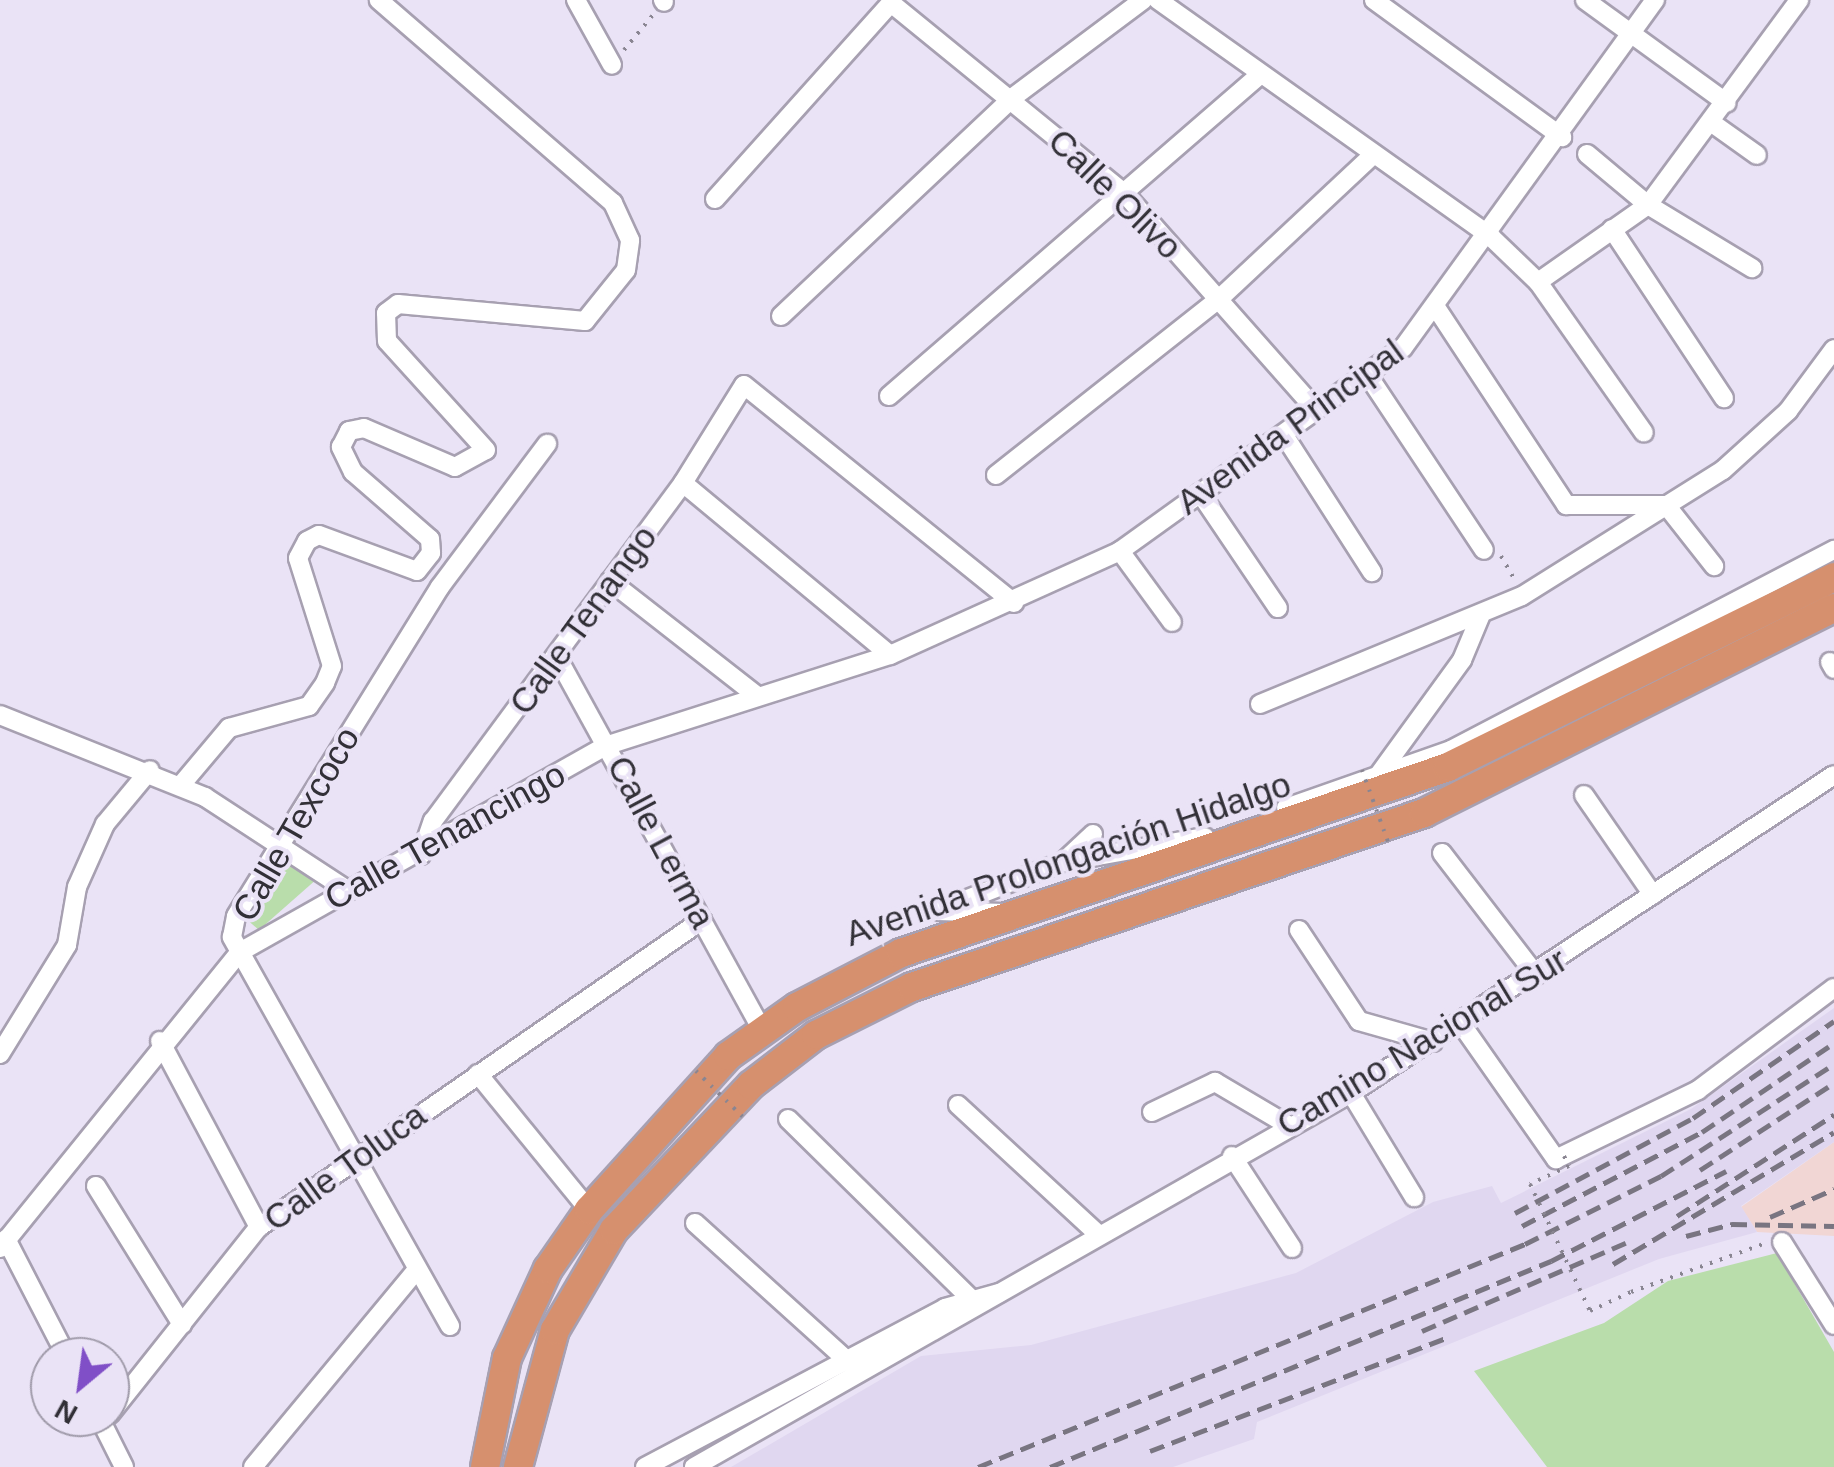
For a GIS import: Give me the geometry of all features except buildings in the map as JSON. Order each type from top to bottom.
[{"type":"highway","name":"Avenida Prolongación Hidalgo","points":[[485,1467],[507,1358],[548,1269],[589,1210],[762,1030],[832,984],[1015,915],[1448,767],[1834,577]]},
{"type":"highway","name":"Avenida Prolongación Hidalgo","points":[[518,1467],[548,1346],[614,1230],[751,1085],[851,1016],[1424,813],[1834,608]]},
{"type":"highway","points":[[832,984],[851,1016]]},
{"type":"street","points":[[181,785],[229,728],[310,706],[325,683],[332,666],[298,558],[307,541],[319,535],[416,571],[431,553],[430,539],[354,472],[341,447],[349,431],[364,428],[455,468],[486,450],[387,342],[386,312],[398,304],[586,321],[626,270],[630,240],[612,203],[379,0]]},
{"type":"street","points":[[576,0],[612,65]]},
{"type":"street","points":[[781,316],[1012,98],[1142,0]]},
{"type":"street","points":[[1158,0],[1259,76],[1491,237],[1538,282],[1644,433]]},
{"type":"street","points":[[1374,0],[1562,137]]},
{"type":"street","points":[[1585,0],[1727,103]]},
{"type":"street","name":"Avenida Principal","points":[[1014,603],[1120,551],[1367,374],[1437,310],[1655,0]]},
{"type":"street","points":[[1538,282],[1648,204],[1727,103],[1796,1]]},
{"type":"street","points":[[715,199],[900,4]]},
{"type":"street","name":"Calle Olivo","points":[[900,4],[1126,196],[1314,409]]},
{"type":"street","points":[[888,396],[1126,196],[1259,76]]},
{"type":"street","points":[[1712,123],[1757,155]]},
{"type":"street","points":[[1588,154],[1648,204],[1752,268]]},
{"type":"street","points":[[996,475],[1220,299],[1372,156]]},
{"type":"street","points":[[1612,229],[1724,398]]},
{"type":"street","points":[[1437,310],[1566,505],[1666,505]]},
{"type":"street","points":[[1260,704],[1480,617],[1522,596],[1666,505],[1775,422],[1834,348]]},
{"type":"street","points":[[1367,374],[1484,550]]},
{"type":"street","name":"Calle Tenango","points":[[421,855],[433,822],[684,483],[744,384],[1014,603]]},
{"type":"street","points":[[1284,435],[1372,572]]},
{"type":"street","name":"Calle Texcoco","points":[[450,1326],[348,1158],[240,952],[236,916],[440,587],[547,444]]},
{"type":"street","points":[[684,483],[890,655]]},
{"type":"street","points":[[1200,493],[1278,608]]},
{"type":"street","points":[[1666,505],[1714,566]]},
{"type":"street","points":[[1015,915],[937,910],[1063,862],[1194,841],[1370,774],[1729,612],[1834,550]]},
{"type":"street","points":[[1120,551],[1172,622]]},
{"type":"street","points":[[610,580],[757,696]]},
{"type":"street","name":"Calle Tenancingo","points":[[3,1244],[160,1041],[240,952],[347,890],[421,855],[608,745],[890,655],[1014,603]]},
{"type":"street","points":[[1370,774],[1462,660],[1480,617]]},
{"type":"street","name":"Calle Lerma","points":[[557,657],[762,1030]]},
{"type":"street","points":[[0,715],[181,785],[283,840],[347,890]]},
{"type":"street","points":[[0,1054],[67,945],[78,887],[106,824],[150,770]]},
{"type":"street","name":"Camino Nacional Sur","points":[[645,1467],[846,1358],[999,1293],[1232,1156],[1351,1092],[1462,1025],[1834,775]]},
{"type":"street","points":[[1584,795],[1653,895]]},
{"type":"street","points":[[1063,862],[1093,834]]},
{"type":"street","points":[[1442,853],[1536,976]]},
{"type":"street","name":"Calle Toluca","points":[[130,1387],[260,1227],[348,1158],[702,920]]},
{"type":"street","points":[[1299,930],[1359,1021],[1433,1042]]},
{"type":"street","points":[[1462,1025],[1556,1158],[1698,1090],[1834,988]]},
{"type":"street","points":[[160,1041],[260,1227]]},
{"type":"street","points":[[478,1074],[589,1210]]},
{"type":"street","points":[[1152,1112],[1215,1082],[1288,1125]]},
{"type":"street","points":[[1351,1092],[1414,1198]]},
{"type":"street","points":[[958,1105],[1100,1234]]},
{"type":"street","points":[[788,1119],[975,1303]]},
{"type":"street","points":[[1232,1156],[1292,1248]]},
{"type":"street","points":[[96,1186],[182,1324]]},
{"type":"street","points":[[695,1223],[846,1358],[861,1378]]},
{"type":"street","points":[[1782,1242],[1834,1326]]},
{"type":"street","points":[[3,1244],[56,1337]]},
{"type":"street","points":[[253,1467],[416,1271]]},
{"type":"street","name":"Camino Nacional Sur","points":[[694,1467],[861,1378],[975,1303]]},
{"type":"street","points":[[112,1437],[124,1467]]},
{"type":"path","points":[[612,65],[664,1]]},
{"type":"path","points":[[1484,550],[1494,547],[1522,596]]},
{"type":"path","points":[[1370,774],[1388,842]]},
{"type":"path","points":[[696,1071],[744,1118],[756,1109]]},
{"type":"path","points":[[1564,1156],[1569,1166],[1530,1184],[1590,1311],[1742,1244],[1782,1242]]},
{"type":"shaded area","points":[[1834,1008],[1834,1142],[1741,1206],[1757,1232],[1659,1259],[1257,1422],[1254,1439],[1173,1467],[731,1467],[921,1356],[1031,1345],[1296,1273],[1433,1202],[1492,1186],[1501,1203],[1691,1109]]},
{"type":"shaded area","points":[[1834,1142],[1834,1236],[1757,1232],[1741,1207]]},
{"type":"green space","points":[[285,854],[318,878],[259,930],[245,918]]},
{"type":"green space","points":[[1777,1253],[1834,1352],[1834,1467],[1547,1467],[1474,1371],[1604,1323],[1668,1281]]},
{"type":"railway","points":[[1515,1213],[1693,1118],[1834,1021]]},
{"type":"railway","points":[[1522,1226],[1702,1132],[1834,1043]]},
{"type":"railway","points":[[978,1467],[1525,1244],[1661,1176],[1834,1064]]},
{"type":"railway","points":[[1700,1170],[1834,1083]]},
{"type":"railway","points":[[1677,1216],[1834,1115]]},
{"type":"railway","points":[[1613,1264],[1834,1132]]},
{"type":"railway","points":[[1050,1467],[1551,1261],[1726,1171]]},
{"type":"railway","points":[[1770,1217],[1834,1189]]},
{"type":"railway","points":[[1686,1236],[1732,1224],[1834,1226]]},
{"type":"railway","points":[[1422,1331],[1628,1242]]},
{"type":"railway","points":[[1150,1451],[1449,1337]]}]
